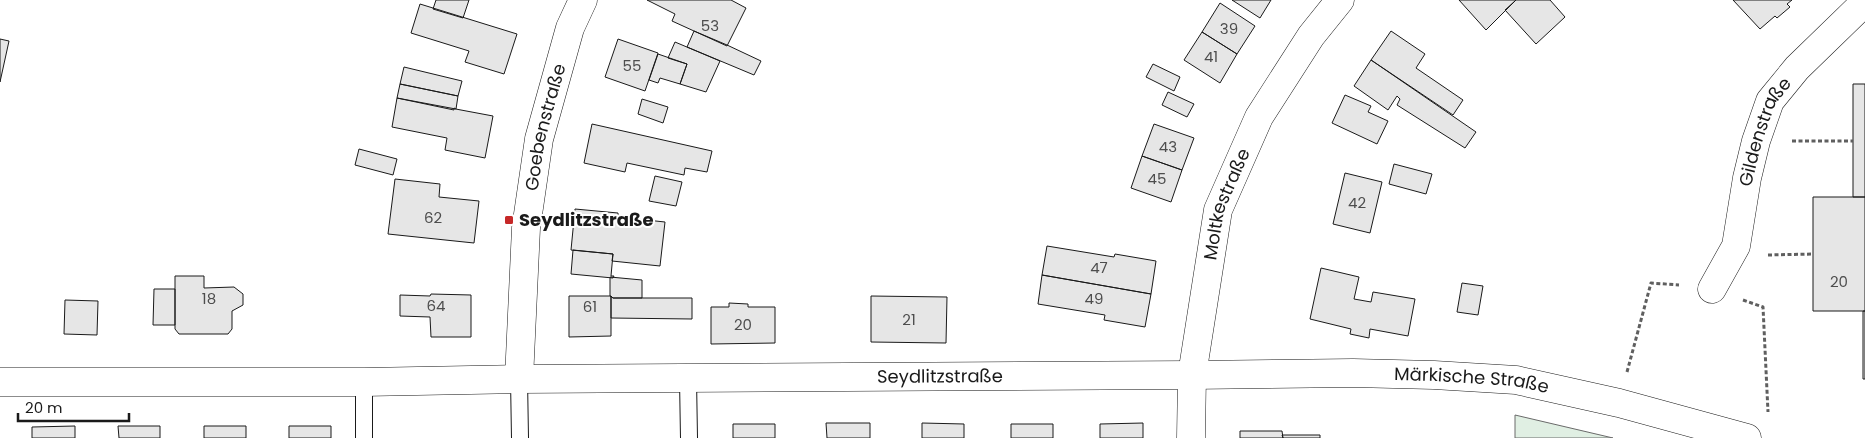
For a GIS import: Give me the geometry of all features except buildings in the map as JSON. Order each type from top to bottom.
[{"type":"street","name":"Goebenstraße","points":[[519,379],[526,228],[539,139],[570,28],[583,0]]},
{"type":"street","name":"Moltkestraße","points":[[1191,438],[1192,376],[1218,210],[1258,117],[1310,36],[1340,0]]},
{"type":"street","name":"Gildenstraße","points":[[1712,289],[1736,246],[1747,178],[1756,141],[1770,101],[1797,68],[1865,2]]},
{"type":"street","name":"Märkische Straße","points":[[1192,376],[1353,373],[1516,380],[1620,403],[1747,438]]},
{"type":"street","name":"Seydlitzstraße","points":[[0,382],[364,382],[519,379],[1192,376]]},
{"type":"lane","points":[[519,379],[520,438]]},
{"type":"lane","points":[[688,379],[689,438]]},
{"type":"lane","points":[[364,382],[364,438]]},
{"type":"path","points":[[1756,141],[1853,141]]},
{"type":"path","points":[[1620,403],[1651,282],[1712,289],[1763,307],[1769,419]]},
{"type":"green space","points":[[1515,415],[1613,438],[1515,438]]},
{"type":"place","name":"Seydlitzstraße","points":[[509,220]]}]
